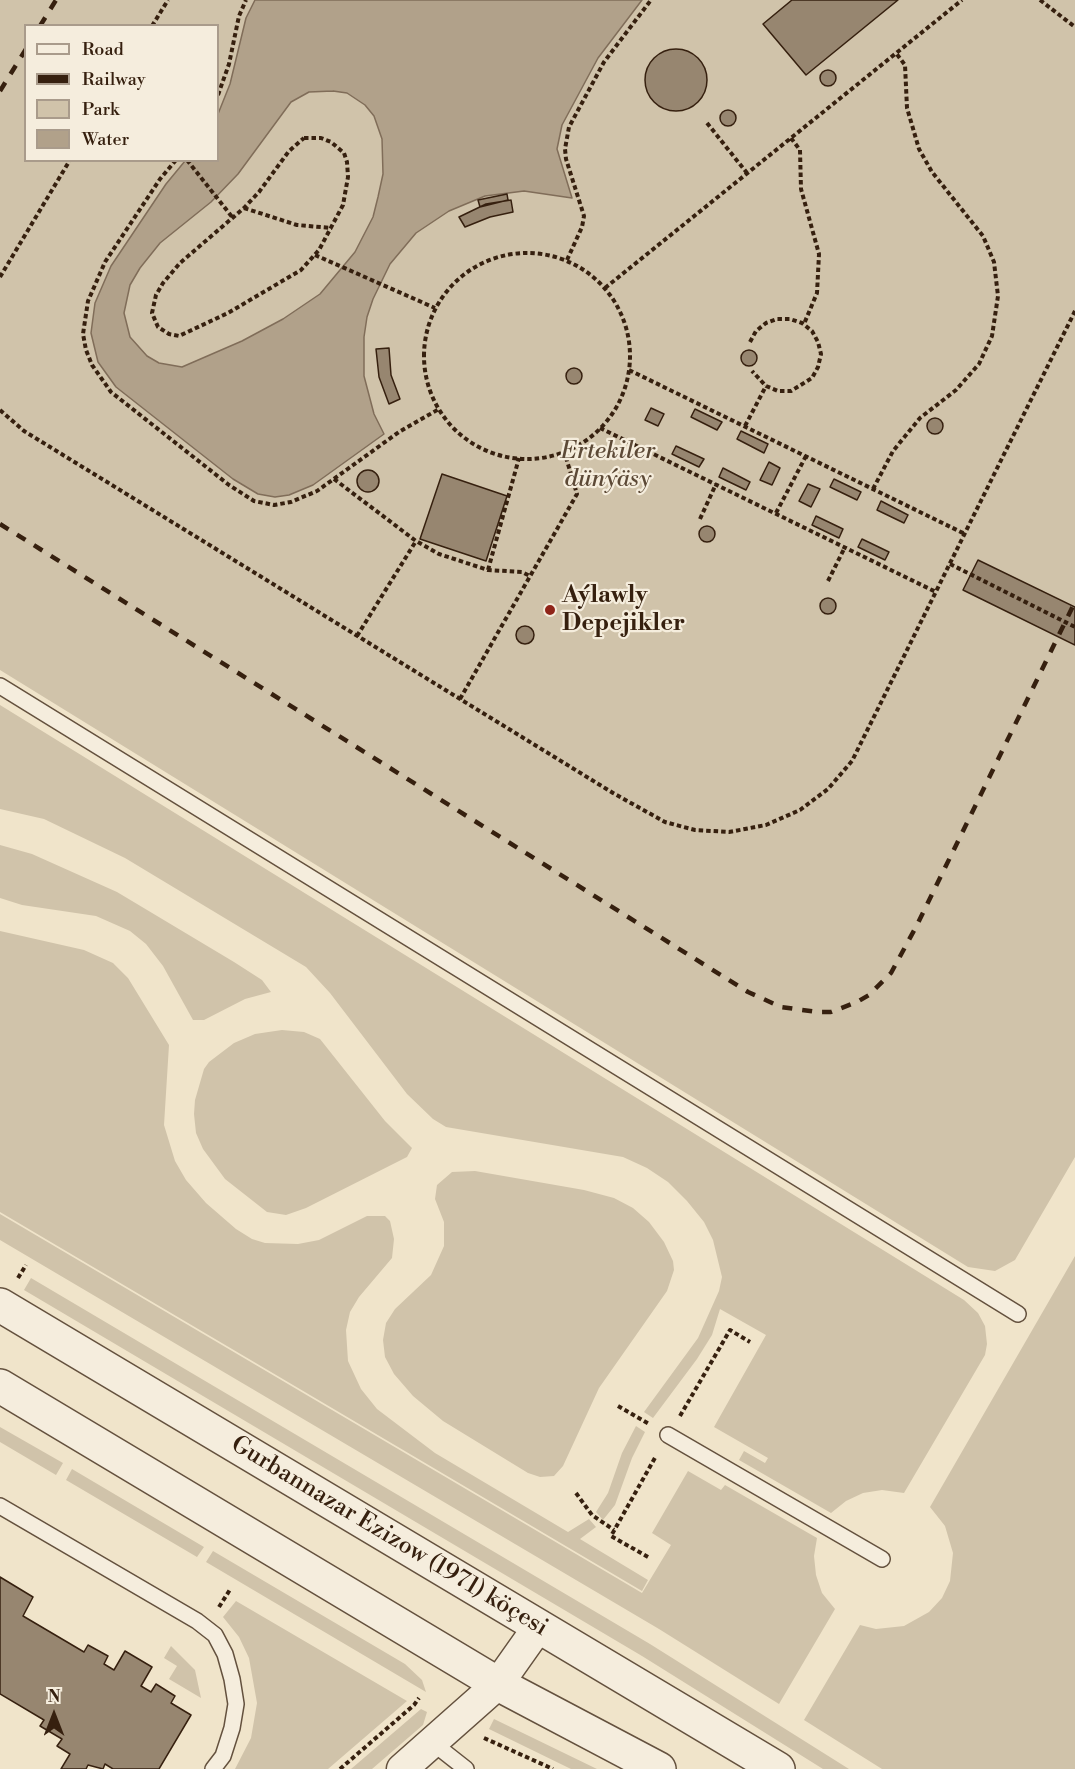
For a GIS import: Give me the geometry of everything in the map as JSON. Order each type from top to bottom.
[{"type":"street","name":"Gurbannazar Ezizow (1971) köçesi","points":[[7,1294],[539,1626],[778,1769]]},
{"type":"street","points":[[0,1386],[498,1684],[659,1769]]},
{"type":"street","points":[[402,1769],[498,1684],[539,1626]]},
{"type":"lane","points":[[0,686],[1018,1314]]},
{"type":"lane","points":[[668,1435],[882,1558]]},
{"type":"lane","points":[[0,1506],[197,1621],[215,1635],[225,1654],[236,1704],[232,1728],[223,1756],[213,1769]]},
{"type":"lane","points":[[433,1743],[466,1769]]},
{"type":"path","points":[[153,24],[168,0]]},
{"type":"path","points":[[219,92],[229,64],[238,16],[246,0]]},
{"type":"path","points":[[567,260],[582,227],[584,216],[566,159],[565,149],[569,127],[604,62],[651,0]]},
{"type":"path","points":[[605,288],[962,0]]},
{"type":"path","points":[[1040,0],[1075,27]]},
{"type":"path","points":[[873,489],[893,451],[920,418],[956,390],[979,364],[992,336],[998,296],[994,262],[983,236],[932,172],[914,138],[907,108],[905,65],[896,53]]},
{"type":"path","points":[[707,123],[747,173]]},
{"type":"path","points":[[304,138],[321,138],[338,147],[347,162],[347,191],[332,228],[315,255],[301,270],[266,293],[179,336],[169,334],[158,327],[152,313],[156,295],[163,283],[180,263],[244,208],[298,141],[304,138]]},
{"type":"path","points":[[791,138],[800,150],[801,189],[819,254],[817,293],[804,324]]},
{"type":"path","points":[[0,277],[69,162]]},
{"type":"path","points":[[174,162],[154,188],[95,282],[86,310],[83,334],[92,365],[111,392],[189,456],[254,501],[274,505],[291,502],[317,491],[399,432],[438,409]]},
{"type":"path","points":[[189,162],[233,218]]},
{"type":"path","points":[[244,208],[297,225],[332,228]]},
{"type":"path","points":[[546,254],[567,260],[586,271],[605,288],[625,322],[630,342],[629,370],[618,405],[590,438],[551,456],[519,458],[487,451],[468,440],[438,409],[424,369],[424,347],[428,326],[435,308],[448,288],[464,273],[483,262],[503,255],[546,254]]},
{"type":"path","points":[[315,255],[435,308]]},
{"type":"path","points":[[0,410],[24,431],[664,822],[695,830],[747,830],[783,819],[800,810],[828,789],[852,761],[1075,311]]},
{"type":"path","points":[[750,342],[756,332],[766,323],[777,319],[790,319],[804,324],[819,342],[821,354],[819,367],[812,378],[791,391],[778,391],[766,386],[752,371]]},
{"type":"path","points":[[629,370],[965,534]]},
{"type":"path","points":[[745,426],[766,386]]},
{"type":"path","points":[[600,428],[936,592]]},
{"type":"path","points":[[460,699],[577,494],[564,451]]},
{"type":"path","points":[[776,513],[806,456]]},
{"type":"path","points":[[488,570],[519,458]]},
{"type":"path","points":[[334,479],[416,541],[438,554],[488,570],[522,572],[530,576]]},
{"type":"path","points":[[700,519],[716,484]]},
{"type":"path","points":[[357,636],[416,541]]},
{"type":"path","points":[[828,581],[844,547]]},
{"type":"path","points":[[950,564],[1075,627]]},
{"type":"path","points":[[7,1294],[26,1264]]},
{"type":"path","points":[[618,1406],[668,1435]]},
{"type":"path","points":[[576,1493],[592,1515],[614,1530]]},
{"type":"path","points":[[340,1769],[414,1705],[418,1698]]},
{"type":"path","points":[[481,1736],[553,1769]]},
{"type":"green space","name":"Ertekiler dünýäsy","points":[[0,0],[1075,0],[1075,1157],[1015,1260],[995,1271],[968,1267],[0,670]]},
{"type":"green space","points":[[0,705],[964,1300],[978,1313],[985,1326],[987,1344],[985,1355],[904,1493],[882,1490],[863,1493],[846,1501],[831,1513],[739,1460],[744,1451],[765,1463],[768,1458],[714,1427],[766,1335],[720,1309],[712,1335],[697,1359],[653,1418],[644,1412],[698,1338],[719,1291],[722,1277],[713,1240],[704,1222],[687,1201],[668,1182],[647,1168],[623,1157],[446,1127],[433,1119],[407,1094],[330,993],[306,967],[125,858],[44,819],[0,809]]},
{"type":"green space","points":[[0,845],[32,854],[117,892],[262,980],[271,992],[245,999],[204,1020],[193,1020],[163,966],[146,944],[130,931],[96,916],[22,905],[0,898]]},
{"type":"green space","points":[[0,931],[84,950],[113,963],[128,978],[169,1045],[164,1125],[175,1161],[186,1180],[206,1203],[236,1229],[252,1239],[265,1243],[298,1244],[319,1240],[367,1216],[385,1216],[390,1221],[394,1239],[392,1258],[359,1297],[350,1312],[346,1330],[348,1361],[361,1389],[377,1409],[435,1453],[568,1532],[589,1519],[596,1527],[580,1539],[648,1580],[642,1591],[0,1212]]},
{"type":"green space","points":[[282,1030],[304,1032],[320,1039],[385,1121],[412,1148],[407,1157],[306,1208],[286,1215],[267,1212],[225,1179],[203,1149],[196,1133],[194,1114],[195,1100],[204,1069],[209,1062],[234,1043],[255,1034]]},
{"type":"green space","points":[[475,1171],[584,1190],[614,1198],[633,1208],[649,1222],[664,1242],[673,1261],[674,1270],[667,1291],[599,1388],[563,1466],[554,1476],[540,1477],[528,1473],[443,1421],[413,1396],[394,1374],[385,1357],[383,1340],[386,1323],[395,1309],[431,1275],[444,1246],[444,1222],[435,1199],[437,1185],[452,1172]]},
{"type":"green space","points":[[0,1214],[642,1593],[671,1545],[652,1533],[688,1471],[721,1490],[725,1485],[817,1538],[814,1556],[816,1575],[822,1593],[835,1609],[779,1704],[659,1629],[0,1240]]},
{"type":"green space","points":[[1075,1256],[1075,1769],[882,1769],[804,1720],[860,1625],[876,1629],[904,1626],[929,1612],[942,1598],[950,1581],[953,1553],[945,1526],[930,1507]]},
{"type":"green space","points":[[31,1278],[650,1644],[849,1769],[823,1769],[642,1656],[24,1290]]},
{"type":"green space","points":[[636,1426],[645,1432],[632,1458],[615,1505],[603,1520],[596,1512],[608,1493],[622,1453]]},
{"type":"green space","points":[[0,1427],[63,1463],[56,1475],[0,1442]]},
{"type":"green space","points":[[72,1469],[204,1547],[197,1557],[66,1480]]},
{"type":"green space","points":[[213,1551],[405,1664],[422,1680],[426,1692],[206,1562]]},
{"type":"green space","points":[[236,1601],[407,1701],[328,1769],[235,1769],[251,1738],[257,1703],[249,1658],[239,1637],[223,1617]]},
{"type":"green space","points":[[171,1646],[195,1670],[201,1698],[169,1679],[177,1666],[164,1658]]},
{"type":"green space","points":[[421,1709],[427,1712],[423,1725],[372,1769],[351,1769]]},
{"type":"green space","points":[[494,1719],[597,1769],[571,1769],[489,1729]]},
{"type":"water","points":[[255,0],[642,0],[598,58],[562,125],[557,149],[572,198],[524,191],[485,196],[449,211],[416,233],[390,264],[367,317],[364,337],[364,376],[374,414],[384,434],[313,485],[289,495],[275,497],[258,494],[233,479],[116,387],[98,362],[91,333],[95,303],[111,266],[166,184],[184,162],[219,162],[219,112],[230,84],[246,18]],"holes":[[[333,91],[347,93],[365,105],[374,116],[382,139],[383,174],[378,197],[373,217],[355,252],[320,294],[283,319],[242,341],[182,367],[159,363],[147,356],[130,337],[124,313],[130,285],[160,243],[211,202],[238,174],[291,102],[309,92]]]},
{"type":"building","points":[[792,0],[898,0],[806,75],[763,24]]},
{"type":"building","points":[[676,49],[688,51],[698,58],[705,68],[707,80],[705,92],[698,102],[688,109],[676,111],[664,109],[654,102],[647,92],[645,80],[647,68],[654,58],[664,51]]},
{"type":"building","points":[[828,70],[834,72],[836,78],[834,84],[828,86],[822,84],[820,78],[822,72]]},
{"type":"building","points":[[725,110],[731,110],[736,118],[734,124],[725,126],[720,121],[720,115]]},
{"type":"building","points":[[507,194],[508,200],[480,207],[478,200]]},
{"type":"building","points":[[511,200],[513,212],[490,217],[465,227],[459,217],[486,204]]},
{"type":"building","points":[[389,348],[391,375],[400,399],[389,404],[379,377],[376,349]]},
{"type":"building","points":[[749,350],[757,358],[749,366],[741,358]]},
{"type":"building","points":[[574,368],[582,376],[574,384],[566,376]]},
{"type":"building","points":[[651,408],[664,414],[658,426],[645,420]]},
{"type":"building","points":[[695,409],[722,422],[717,430],[691,417]]},
{"type":"building","points":[[935,418],[943,426],[935,434],[927,426]]},
{"type":"building","points":[[741,431],[768,444],[764,453],[737,439]]},
{"type":"building","points":[[676,446],[704,459],[699,467],[672,454]]},
{"type":"building","points":[[769,462],[780,468],[772,485],[760,480]]},
{"type":"building","points":[[723,468],[750,482],[746,490],[719,477]]},
{"type":"building","points":[[368,470],[376,473],[379,481],[376,489],[368,492],[360,489],[357,481],[360,473]]},
{"type":"building","points":[[442,474],[507,496],[486,561],[420,539]]},
{"type":"building","points":[[834,479],[861,492],[857,500],[830,487]]},
{"type":"building","points":[[808,484],[820,489],[811,507],[799,501]]},
{"type":"building","points":[[881,501],[908,515],[904,523],[877,510]]},
{"type":"building","points":[[816,516],[843,529],[839,538],[812,525]]},
{"type":"building","points":[[707,526],[715,534],[707,542],[699,534]]},
{"type":"building","points":[[862,539],[889,552],[885,560],[858,547]]},
{"type":"building","points":[[978,560],[1075,607],[1075,645],[963,590]]},
{"type":"building","points":[[828,598],[836,606],[828,614],[820,606]]},
{"type":"building","points":[[525,626],[531,629],[534,635],[531,641],[525,644],[519,641],[516,635],[519,629]]},
{"type":"building","points":[[0,1577],[33,1597],[23,1616],[84,1652],[88,1645],[108,1656],[104,1664],[114,1670],[125,1651],[152,1667],[141,1686],[151,1692],[156,1684],[175,1696],[171,1703],[191,1715],[159,1769],[113,1769],[105,1764],[103,1769],[88,1765],[86,1769],[61,1769],[70,1754],[57,1746],[62,1739],[40,1726],[44,1720],[0,1694]]},
{"type":"railway","points":[[41,24],[56,0]]},
{"type":"railway","points":[[0,91],[24,52]]},
{"type":"railway","points":[[0,524],[748,992],[781,1007],[817,1012],[831,1012],[857,1002],[869,995],[891,973],[917,925],[1075,602]]},
{"type":"place","name":"Aýlawly Depejikler","points":[[550,610]]}]
